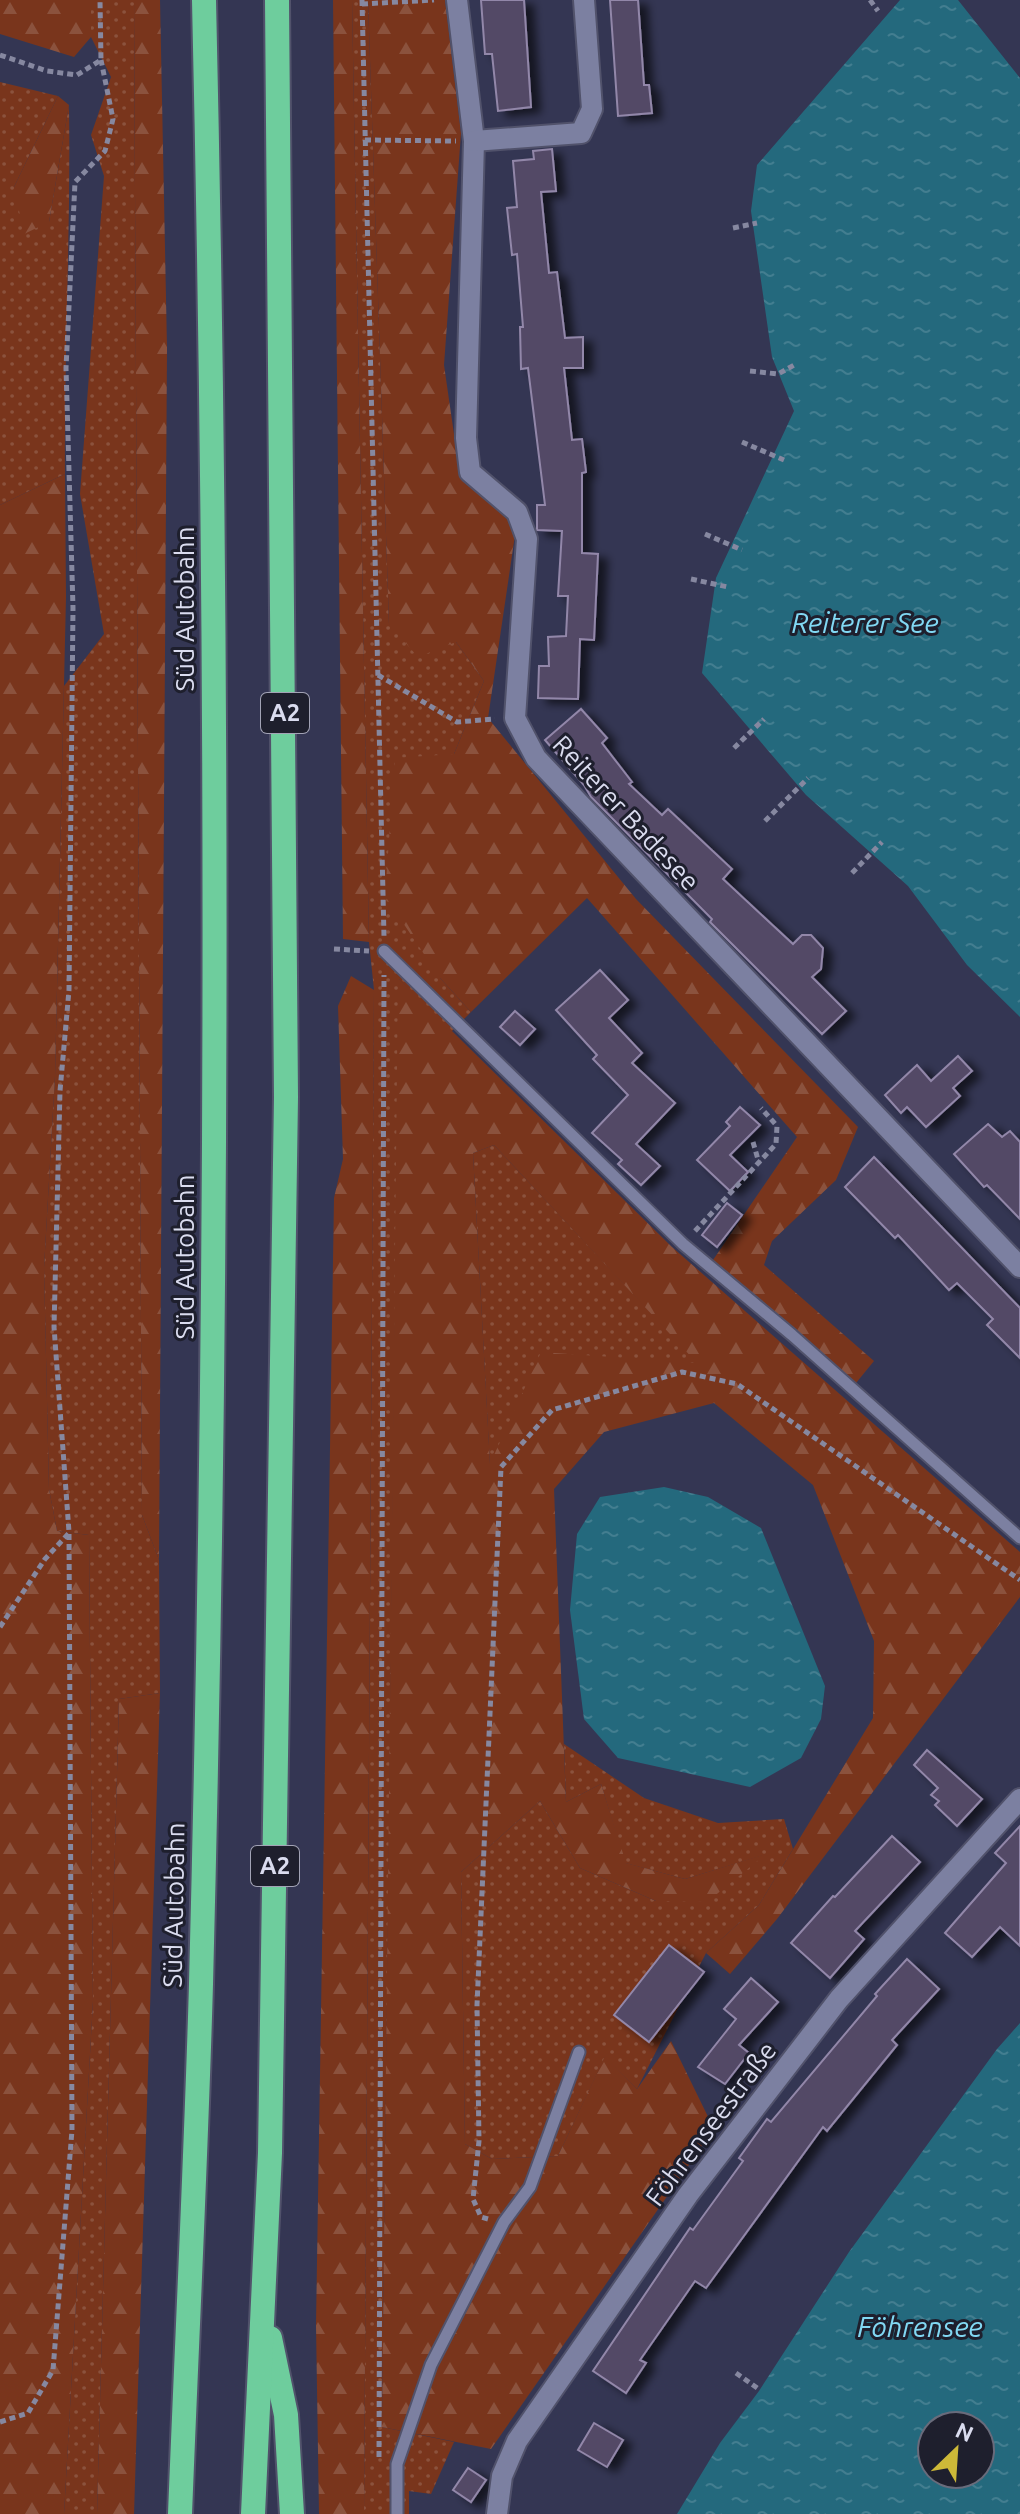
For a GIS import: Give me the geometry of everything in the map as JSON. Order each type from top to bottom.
[{"type":"highway","name":"Süd Autobahn","points":[[180,2514],[201,1987],[213,1365],[214,579],[204,0]]},
{"type":"highway","name":"A2","points":[[253,2514],[270,2153],[286,1097],[277,0]]},
{"type":"highway","points":[[263,2305],[286,2415],[292,2514]]},
{"type":"street","points":[[457,0],[474,141],[466,438],[470,472],[517,512],[527,539],[515,718]]},
{"type":"street","points":[[474,141],[581,133],[592,109],[584,0]]},
{"type":"street","name":"Reiterer Badesee","points":[[515,718],[536,758],[1020,1267]]},
{"type":"street","name":"Föhrenseestraße","points":[[497,2514],[502,2476],[517,2441],[688,2195],[839,1999],[1020,1799]]},
{"type":"lane","points":[[384,951],[683,1244],[792,1335],[1020,1538]]},
{"type":"lane","points":[[397,2514],[397,2464],[431,2365],[504,2222],[530,2187],[579,2052]]},
{"type":"path","points":[[0,2422],[28,2413],[53,2370],[72,2130],[69,1532],[54,1327],[60,1091],[69,990],[73,608],[66,368],[75,182],[105,151],[113,119],[101,60],[100,0]]},
{"type":"path","points":[[379,2466],[384,951],[362,2],[434,0]]},
{"type":"path","points":[[870,0],[878,11]]},
{"type":"path","points":[[0,55],[47,71],[77,75],[101,60]]},
{"type":"path","points":[[365,140],[474,141]]},
{"type":"path","points":[[733,228],[757,223]]},
{"type":"path","points":[[750,371],[778,374],[796,364]]},
{"type":"path","points":[[742,442],[784,460]]},
{"type":"path","points":[[705,534],[742,550]]},
{"type":"path","points":[[691,579],[728,587]]},
{"type":"path","points":[[378,674],[457,722],[515,718]]},
{"type":"path","points":[[734,748],[764,719]]},
{"type":"path","points":[[765,821],[808,778]]},
{"type":"path","points":[[852,873],[882,842]]},
{"type":"path","points":[[334,949],[384,951]]},
{"type":"path","points":[[683,1244],[776,1144],[777,1126],[761,1108]]},
{"type":"path","points":[[753,1142],[759,1164]]},
{"type":"path","points":[[504,2222],[481,2217],[473,2199],[479,2141],[477,2005],[501,1467],[552,1410],[682,1372],[737,1384],[1020,1580]]},
{"type":"path","points":[[0,1627],[45,1559],[69,1532]]},
{"type":"path","points":[[736,2373],[760,2390]]},
{"type":"green space","points":[[0,0],[91,0],[91,37],[74,57],[0,34]]},
{"type":"green space","points":[[91,0],[134,0],[142,1515],[159,1560],[160,1693],[119,1699],[97,2514],[64,2514],[93,2001],[89,1535],[57,1531],[49,1489],[44,1268],[55,1076],[64,686],[104,634],[80,494],[104,176],[91,135],[111,77],[91,37]]},
{"type":"green space","points":[[134,0],[160,0],[167,348],[159,1560],[142,1515]]},
{"type":"green space","points":[[333,0],[352,0],[369,942],[343,939]]},
{"type":"green space","points":[[352,0],[368,0],[389,624],[456,642],[484,681],[454,754],[440,978],[471,1012],[450,1033],[399,979],[382,2427],[454,2442],[431,2494],[409,2491],[409,2514],[364,2514],[374,990],[369,942]]},
{"type":"green space","points":[[368,0],[445,0],[461,133],[444,365],[459,469],[508,512],[515,535],[488,718],[636,899],[858,1127],[836,1180],[772,1241],[764,1265],[874,1361],[856,1383],[713,1260],[797,1137],[587,898],[471,1012],[440,978],[385,896],[395,758],[454,754],[484,681],[456,642],[418,657],[389,624]]},
{"type":"green space","points":[[0,82],[58,96],[14,187],[49,222],[69,105],[69,151],[65,474],[0,505]]},
{"type":"green space","points":[[58,96],[69,105],[49,222],[24,234],[14,187]]},
{"type":"green space","points":[[65,474],[66,597],[55,1076],[44,1268],[49,1489],[57,1531],[89,1535],[93,2001],[64,2514],[0,2514],[0,505]]},
{"type":"green space","points":[[351,976],[374,990],[364,2514],[319,2514],[316,2325],[334,1198],[343,1159],[338,1006]]},
{"type":"green space","points":[[398,978],[672,1247],[1020,1552],[1020,1597],[777,1919],[730,1974],[706,1953],[759,1905],[873,1718],[874,1641],[813,1485],[714,1403],[604,1432],[554,1489],[566,1802],[601,1784],[626,1863],[685,1879],[766,1854],[707,1902],[656,1901],[580,1868],[540,1801],[461,1872],[465,2144],[492,2159],[558,2156],[605,2056],[637,2089],[671,2041],[714,2129],[491,2449],[382,2427]],"holes":[[[494,1145],[697,1363],[541,1352],[490,1464],[473,1153]]]},
{"type":"green space","points":[[494,1145],[698,1363],[490,1466],[473,1153]]},
{"type":"green space","points":[[160,1693],[134,2514],[97,2514],[119,1699]]},
{"type":"green space","points":[[564,1744],[644,1798],[718,1823],[784,1819],[793,1849],[759,1905],[706,1953],[637,2089],[605,2057],[558,2156],[492,2159],[465,2144],[461,1872],[540,1801],[580,1868],[656,1901],[764,1855],[685,1879],[625,1863],[601,1784],[566,1802]]},
{"type":"water","name":"Reiterer See","points":[[900,0],[958,0],[1020,78],[1020,1017],[967,965],[908,886],[806,795],[702,673],[716,578],[794,411],[772,357],[751,211],[757,165]]},
{"type":"water","points":[[664,1487],[708,1497],[761,1528],[825,1686],[821,1719],[801,1758],[750,1787],[618,1758],[584,1719],[570,1610],[577,1534],[600,1497]]},
{"type":"water","name":"Föhrensee","points":[[1020,2023],[1020,2514],[677,2514],[720,2443],[759,2391],[849,2252],[997,2049]]},
{"type":"building","points":[[481,0],[524,0],[531,107],[498,111],[492,54],[485,54]]},
{"type":"building","points":[[610,0],[638,0],[644,85],[649,85],[652,113],[618,116]]},
{"type":"building","points":[[552,149],[556,191],[541,192],[549,273],[557,272],[565,338],[583,337],[583,368],[564,368],[572,440],[582,439],[586,472],[582,473],[582,553],[598,554],[594,640],[580,639],[578,699],[538,698],[539,666],[549,666],[548,637],[566,636],[568,596],[558,596],[562,531],[537,530],[537,505],[545,505],[528,368],[521,369],[520,327],[523,327],[517,254],[512,255],[507,208],[517,207],[513,161],[534,159],[533,151]]},
{"type":"building","points":[[581,709],[607,738],[602,743],[632,782],[629,784],[662,815],[668,809],[732,869],[723,879],[793,944],[802,935],[811,935],[823,948],[821,969],[812,977],[846,1011],[822,1034],[591,797],[545,740]]},
{"type":"building","points":[[600,970],[628,1000],[609,1018],[642,1053],[632,1063],[675,1103],[636,1144],[660,1166],[641,1185],[618,1164],[622,1160],[592,1133],[628,1095],[593,1059],[597,1055],[556,1010]]},
{"type":"building","points":[[515,1011],[535,1029],[520,1045],[500,1027]]},
{"type":"building","points":[[958,1056],[972,1071],[953,1088],[960,1096],[926,1127],[907,1107],[901,1113],[885,1095],[917,1065],[931,1081]]},
{"type":"building","points":[[740,1107],[760,1125],[730,1155],[748,1172],[730,1191],[697,1160],[730,1126],[726,1122]]},
{"type":"building","points":[[988,1124],[1002,1137],[1010,1131],[1020,1142],[1020,1219],[987,1185],[984,1187],[954,1154]]},
{"type":"building","points":[[874,1157],[1020,1308],[1020,1358],[987,1325],[993,1319],[957,1283],[949,1290],[898,1235],[895,1238],[845,1187]]},
{"type":"building","points":[[727,1203],[742,1215],[717,1247],[702,1235]]},
{"type":"building","points":[[927,1750],[982,1799],[957,1826],[935,1805],[939,1801],[931,1795],[938,1788],[914,1765]]},
{"type":"building","points":[[1020,1826],[1020,1946],[1000,1927],[972,1957],[945,1933],[1006,1863],[995,1853]]},
{"type":"building","points":[[892,1836],[920,1862],[855,1931],[864,1939],[830,1978],[791,1943]]},
{"type":"building","points":[[669,1945],[704,1972],[649,2042],[614,2015]]},
{"type":"building","points":[[907,1959],[939,1989],[892,2040],[897,2045],[827,2131],[823,2127],[706,2288],[695,2281],[640,2360],[646,2363],[626,2393],[593,2371],[690,2228],[693,2230],[743,2161],[739,2158],[767,2119],[771,2122]]},
{"type":"building","points":[[751,1978],[778,2002],[739,2045],[749,2053],[725,2084],[698,2067],[736,2019],[724,2009]]},
{"type":"building","points":[[594,2423],[623,2440],[607,2467],[578,2450]]},
{"type":"building","points":[[468,2468],[486,2480],[471,2502],[453,2490]]}]
